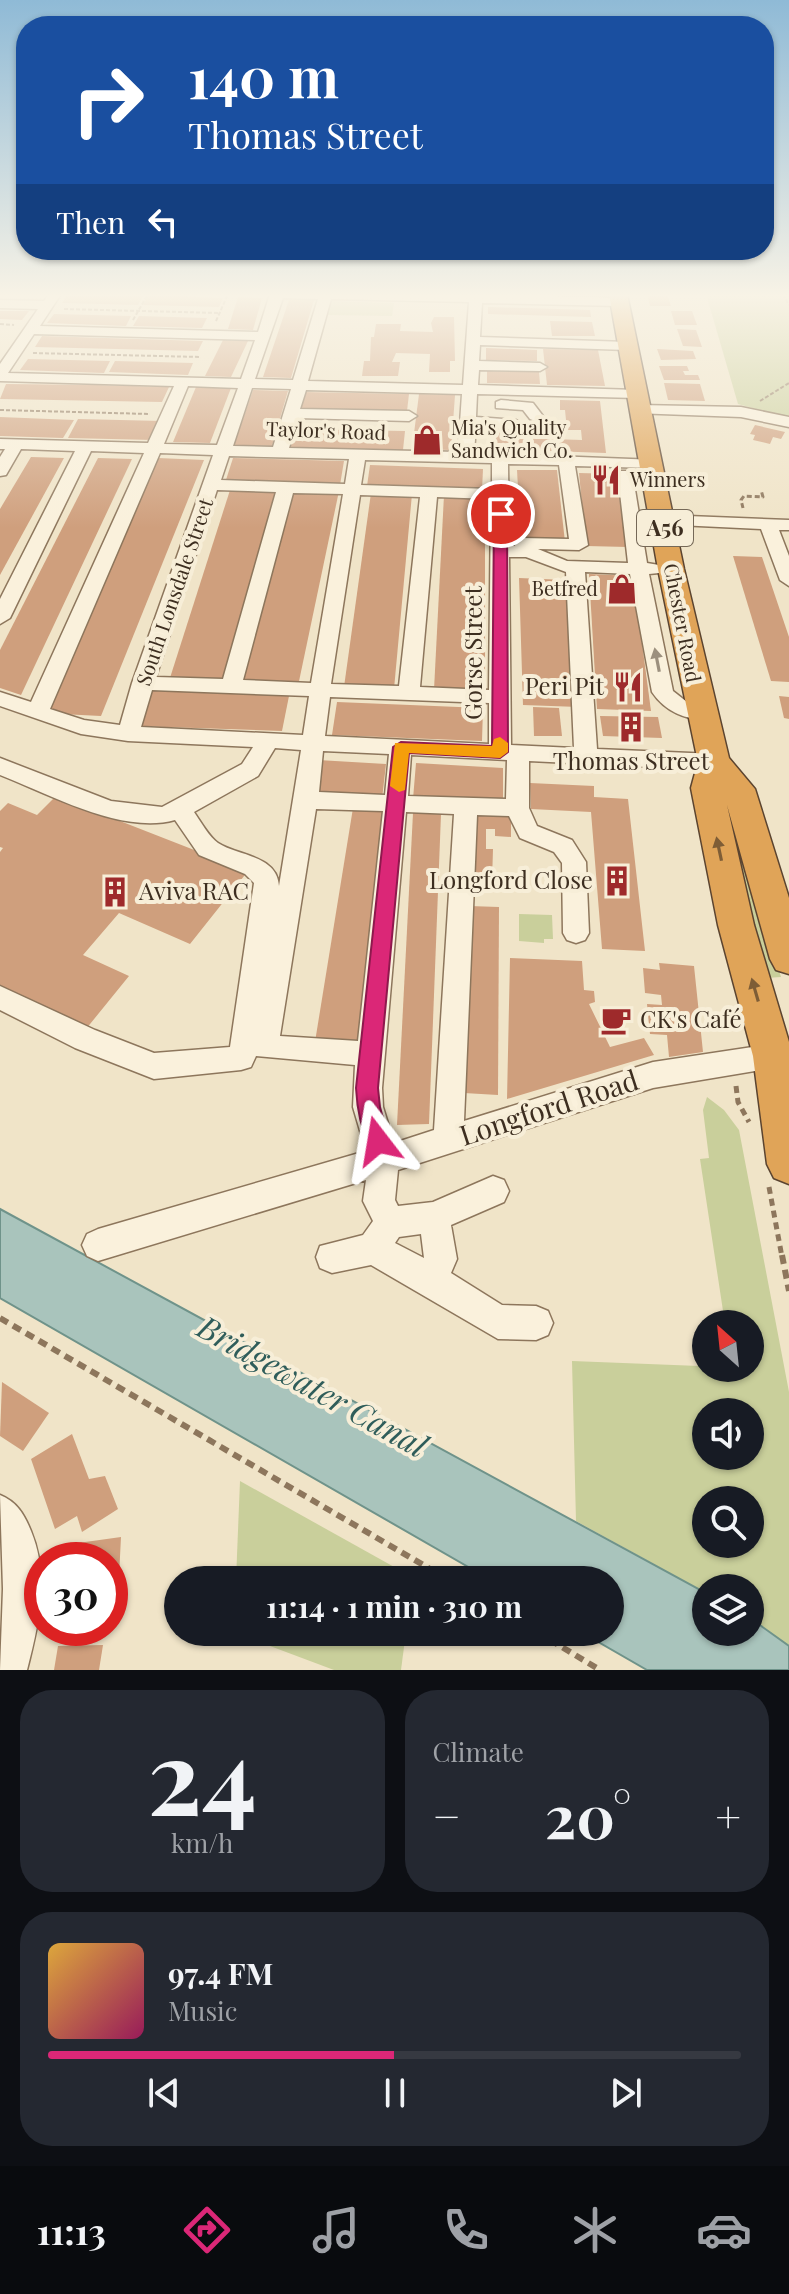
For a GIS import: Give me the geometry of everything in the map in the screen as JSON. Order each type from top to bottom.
[{"type":"highway","name":"Chester Road","points":[[632,372],[701,712],[714,762],[739,789],[789,959]]},
{"type":"highway","name":"Chester Road","points":[[714,762],[707,784],[736,925],[781,1052],[779,1174]]},
{"type":"street","name":"South Lonsdale Street","points":[[128,734],[142,683],[250,372]]},
{"type":"street","points":[[280,452],[305,372]]},
{"type":"street","points":[[466,456],[471,372]]},
{"type":"street","points":[[540,372],[542,391]]},
{"type":"street","points":[[0,375],[542,391],[747,413],[789,422]]},
{"type":"street","points":[[37,713],[183,382]]},
{"type":"street","points":[[290,413],[407,435],[414,388]]},
{"type":"street","points":[[497,421],[497,407],[506,404],[528,406],[535,416]]},
{"type":"street","points":[[467,421],[517,425],[526,433]]},
{"type":"street","name":"Taylor's Road","points":[[8,444],[358,454],[407,435],[466,456],[651,463]]},
{"type":"street","points":[[0,471],[8,444]]},
{"type":"street","points":[[0,618],[86,446]]},
{"type":"street","points":[[358,454],[320,689],[306,800],[264,1047],[371,1054]]},
{"type":"street","name":"Gorse Street","points":[[500,457],[500,697],[509,753]]},
{"type":"street","points":[[500,553],[579,545],[566,459]]},
{"type":"street","points":[[626,475],[633,539],[663,692],[668,702],[681,709],[701,712]]},
{"type":"street","points":[[213,485],[501,494]]},
{"type":"street","points":[[232,684],[286,487]]},
{"type":"street","points":[[409,692],[429,492]]},
{"type":"street","points":[[633,539],[665,530],[747,522],[789,525]]},
{"type":"street","points":[[767,522],[789,580]]},
{"type":"street","points":[[500,553],[569,566],[671,569]]},
{"type":"street","points":[[569,566],[586,756]]},
{"type":"street","points":[[142,683],[232,684],[500,697]]},
{"type":"street","points":[[0,699],[81,727],[128,734],[714,762]]},
{"type":"street","points":[[0,766],[108,809],[162,815],[180,810],[250,770],[268,741]]},
{"type":"street","points":[[401,747],[368,1107],[384,1160],[379,1201],[381,1236],[431,1279],[498,1322],[536,1323]]},
{"type":"street","points":[[509,753],[517,808],[528,832],[563,846],[574,862],[576,933]]},
{"type":"street","points":[[306,800],[517,808]]},
{"type":"street","points":[[448,1140],[466,806]]},
{"type":"street","points":[[0,997],[85,1039],[154,1066],[241,1058],[247,1038],[267,881],[254,867],[208,849],[180,810]]},
{"type":"street","name":"Longford Road","points":[[98,1245],[384,1160],[653,1075],[781,1052]]},
{"type":"street","points":[[332,1257],[493,1191]]},
{"type":"street","points":[[431,1279],[441,1259],[434,1217]]},
{"type":"street","points":[[0,1514],[15,1530],[23,1562],[22,1594],[6,1670]]},
{"type":"path","points":[[747,413],[789,383]]},
{"type":"path","points":[[0,410],[170,415]]},
{"type":"path","points":[[747,522],[741,500],[744,496],[763,497],[761,490]]},
{"type":"path","points":[[744,1113],[752,1126]]},
{"type":"path","points":[[779,1174],[789,1291]]},
{"type":"path","points":[[0,1318],[425,1566]]},
{"type":"path","points":[[560,1646],[600,1670]]},
{"type":"green space","points":[[729,372],[789,372],[789,418],[738,404]]},
{"type":"green space","points":[[726,804],[781,977],[766,978],[737,882]]},
{"type":"green space","points":[[519,914],[552,915],[553,939],[544,939],[544,943],[519,941]]},
{"type":"green space","points":[[707,1097],[724,1110],[739,1130],[789,1392],[789,1646],[764,1628],[764,1574],[692,1574],[692,1585],[576,1521],[572,1361],[692,1366],[692,1382],[764,1382],[764,1310],[723,1310],[700,1159],[709,1158],[703,1110]]},
{"type":"green space","points":[[240,1481],[392,1566],[237,1566]]},
{"type":"green space","points":[[270,1646],[404,1646],[401,1670],[334,1670]]},
{"type":"water","name":"Bridgewater Canal","points":[[0,1209],[692,1585],[692,1646],[764,1646],[764,1628],[789,1646],[789,1670],[647,1670],[605,1646],[624,1646],[624,1566],[467,1566],[0,1298]]},
{"type":"building","points":[[109,372],[189,372],[188,375]]},
{"type":"building","points":[[207,372],[233,372],[231,377],[205,376]]},
{"type":"building","points":[[265,372],[293,372],[291,378],[263,377]]},
{"type":"building","points":[[363,372],[399,372],[398,376],[362,376]]},
{"type":"building","points":[[487,372],[539,372],[540,384],[487,383]]},
{"type":"building","points":[[546,372],[602,372],[605,386],[547,385]]},
{"type":"building","points":[[661,372],[683,372],[685,375],[698,375],[700,380],[664,380]]},
{"type":"building","points":[[664,383],[700,384],[705,401],[668,400]]},
{"type":"building","points":[[6,384],[169,387],[162,402],[0,399]]},
{"type":"building","points":[[196,387],[231,388],[210,443],[173,442]]},
{"type":"building","points":[[253,390],[288,391],[272,446],[234,445]]},
{"type":"building","points":[[303,392],[409,394],[407,411],[299,408]]},
{"type":"building","points":[[419,394],[455,395],[451,450],[412,449]]},
{"type":"building","points":[[560,400],[600,401],[606,453],[495,449],[496,426],[517,427],[517,438],[582,440],[581,430],[567,430],[565,410],[560,410]]},
{"type":"building","points":[[0,417],[74,420],[63,438],[0,436]]},
{"type":"building","points":[[78,419],[162,421],[154,440],[68,438]]},
{"type":"building","points":[[755,425],[785,432],[781,439],[773,437],[770,444],[753,440],[755,435],[750,434]]},
{"type":"building","points":[[291,429],[405,431],[403,450],[286,447]]},
{"type":"building","points":[[31,457],[64,458],[0,575],[0,509]]},
{"type":"building","points":[[98,458],[132,459],[21,695],[0,688],[0,650]]},
{"type":"building","points":[[158,458],[204,460],[101,716],[41,713]]},
{"type":"building","points":[[233,458],[344,461],[340,485],[225,483]]},
{"type":"building","points":[[370,465],[483,469],[482,490],[367,486]]},
{"type":"building","points":[[517,470],[557,470],[565,542],[521,541]]},
{"type":"building","points":[[579,473],[617,474],[628,547],[586,546]]},
{"type":"building","points":[[231,487],[280,489],[230,682],[169,681]]},
{"type":"building","points":[[289,490],[339,491],[298,686],[242,682]]},
{"type":"building","points":[[371,493],[412,494],[394,689],[344,687]]},
{"type":"building","points":[[444,495],[485,496],[485,692],[434,690]]},
{"type":"building","points":[[733,556],[762,557],[789,637],[789,682],[771,681]]},
{"type":"building","points":[[589,574],[633,576],[651,711],[597,709]]},
{"type":"building","points":[[519,578],[565,580],[579,707],[523,705]]},
{"type":"building","points":[[147,686],[290,691],[282,731],[134,726]]},
{"type":"building","points":[[779,696],[789,697],[789,719],[784,718]]},
{"type":"building","points":[[337,702],[483,708],[482,741],[332,735]]},
{"type":"building","points":[[533,707],[559,708],[562,736],[534,736]]},
{"type":"building","name":"Thomas Street","points":[[600,716],[658,717],[662,738],[603,736]]},
{"type":"building","points":[[318,760],[386,764],[382,799],[312,796]]},
{"type":"building","points":[[416,763],[503,768],[503,804],[413,799]]},
{"type":"building","name":"Longford Close","points":[[530,783],[594,786],[594,797],[628,799],[645,951],[602,949],[591,812],[531,809]]},
{"type":"building","name":"Aviva RAC","points":[[56,796],[248,871],[190,944],[119,913],[83,955],[129,976],[86,1029],[0,989],[0,852],[3,848],[0,847],[0,811],[8,803],[37,815]]},
{"type":"building","points":[[353,808],[391,810],[359,1052],[314,1048]]},
{"type":"building","points":[[474,810],[511,811],[511,837],[495,836],[495,829],[486,829],[486,849],[493,849],[492,882],[472,881]]},
{"type":"building","points":[[413,813],[441,814],[429,1124],[397,1125]]},
{"type":"building","points":[[469,906],[499,907],[498,1095],[464,1093]]},
{"type":"building","points":[[510,958],[582,961],[584,990],[594,991],[595,1002],[589,1004],[610,1047],[644,1038],[654,1055],[507,1099]]},
{"type":"building","points":[[659,963],[694,966],[703,1052],[669,1057],[667,1035],[650,1034],[647,1004],[662,1005],[661,995],[645,993],[643,968],[660,970]]},
{"type":"building","points":[[2,1382],[49,1413],[23,1451],[0,1436]]},
{"type":"building","points":[[72,1434],[89,1479],[105,1476],[118,1509],[82,1532],[77,1516],[55,1529],[31,1459]]},
{"type":"building","points":[[121,1537],[121,1542],[85,1542]]},
{"type":"building","points":[[58,1646],[103,1646],[99,1670],[54,1670]]},
{"type":"slow traffic","points":[[399,786],[401,747],[500,752],[500,743]]},
{"type":"place","name":"Mia's Quality Sandwich Co.","points":[[427,440]]},
{"type":"place","name":"Winners","points":[[606,480]]},
{"type":"place","name":"Betfred","points":[[622,589]]},
{"type":"place","name":"Peri Pit","points":[[628,687]]},
{"type":"place","name":"Thomas Street","points":[[631,727]]},
{"type":"place","name":"Longford Close","points":[[617,881]]},
{"type":"place","name":"Aviva RAC","points":[[115,892]]},
{"type":"place","name":"CK's Café","points":[[616,1020]]},
{"type":"route","points":[[378,1141],[368,1107],[367,1088],[398,803],[401,747],[500,752],[501,514]]}]
